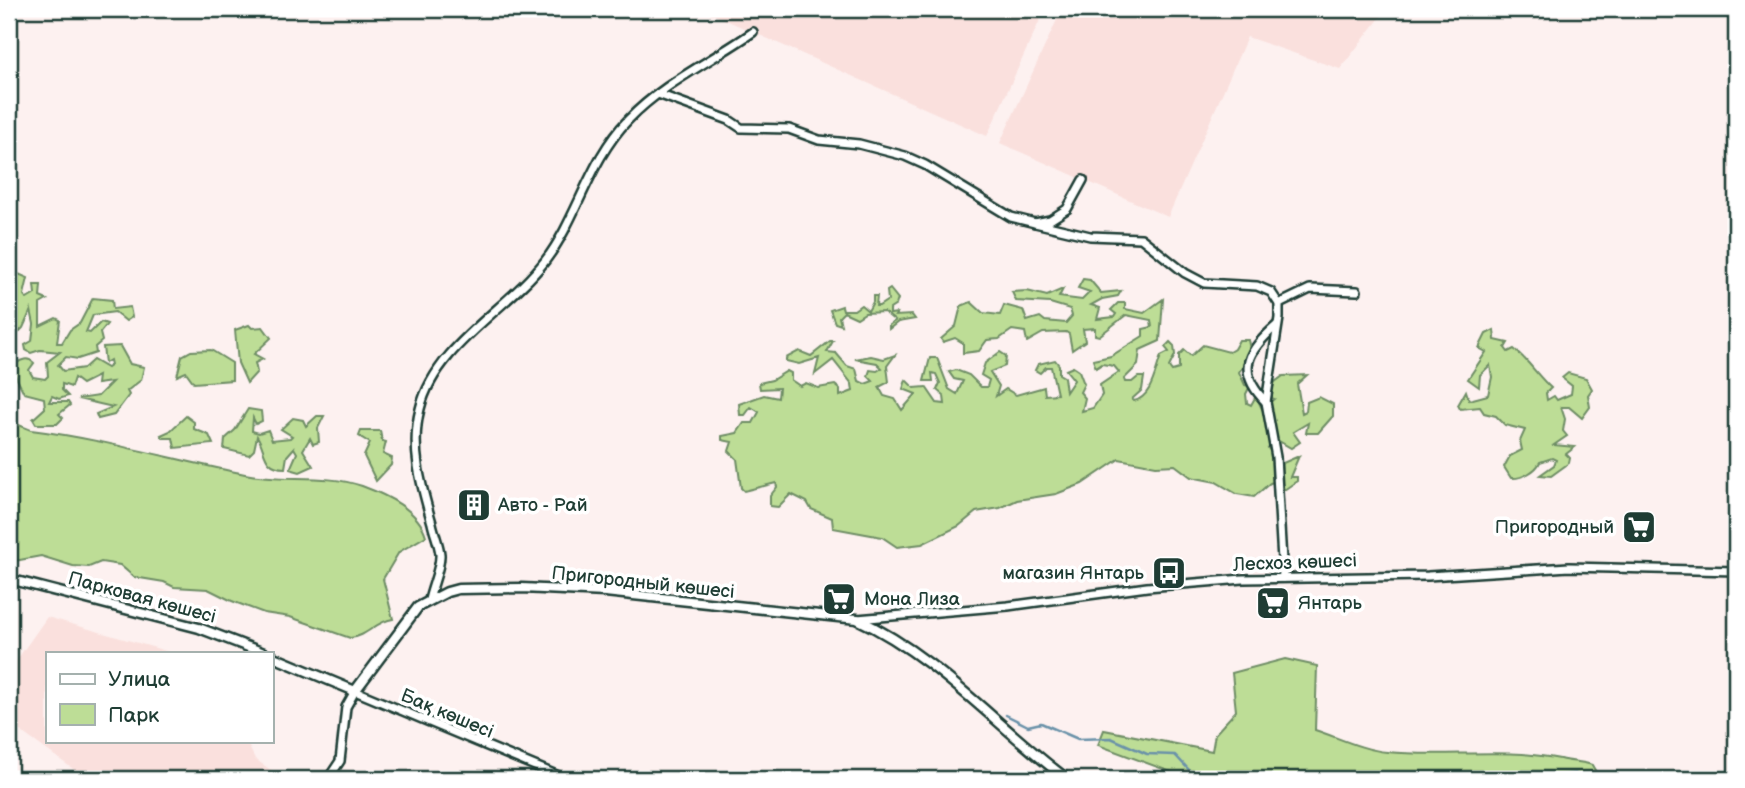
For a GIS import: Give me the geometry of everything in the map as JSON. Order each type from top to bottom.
[{"type":"street","points":[[328,779],[340,761],[346,707],[355,691],[409,618],[429,600],[440,556],[416,454],[416,433],[426,390],[432,379],[487,316],[543,263],[558,242],[609,144],[628,120],[658,94],[753,32]]},
{"type":"street","points":[[658,94],[729,120],[741,128],[789,129],[819,140],[859,144],[905,156],[925,165],[1011,217],[1090,236],[1141,238],[1203,284],[1257,286],[1271,292],[1279,304],[1266,402],[1276,457],[1283,578]]},
{"type":"street","points":[[1035,223],[1050,220],[1066,209],[1083,180]]},
{"type":"street","points":[[1279,304],[1310,289],[1357,291]]},
{"type":"street","points":[[1266,402],[1252,389],[1248,357],[1254,346],[1278,324]]},
{"type":"street","name":"Лесхоз көшесі","points":[[857,619],[1008,606],[1147,587],[1283,578],[1428,576],[1569,567],[1736,571]]},
{"type":"street","name":"Парковая көшесі","points":[[9,579],[199,628],[261,652]]},
{"type":"street","name":"Пригородный көшесі","points":[[429,600],[458,589],[566,589],[857,619],[884,631],[915,653],[1021,745],[1067,779]]},
{"type":"street","points":[[273,657],[355,691]]},
{"type":"street","name":"Бақ көшесі","points":[[355,691],[566,779]]},
{"type":"shaded area","points":[[701,9],[1045,9],[987,136]]},
{"type":"shaded area","points":[[1062,9],[1387,9],[1340,69],[1247,37],[1168,217],[1000,143]]},
{"type":"shaded area","points":[[47,617],[170,652],[46,652],[46,742],[246,742],[255,759],[284,779],[87,779],[9,723],[9,671]]},
{"type":"green space","points":[[16,273],[28,278],[24,295],[27,299],[35,294],[34,285],[41,285],[40,297],[47,300],[40,304],[40,326],[56,318],[60,320],[57,343],[62,343],[70,330],[80,323],[93,298],[112,300],[113,309],[130,307],[132,317],[126,321],[115,312],[93,315],[86,332],[90,333],[101,322],[107,324],[100,333],[102,341],[95,347],[96,353],[78,359],[66,357],[58,365],[63,371],[84,368],[93,360],[107,368],[111,365],[110,360],[105,363],[103,347],[120,346],[130,364],[144,367],[141,380],[127,391],[129,395],[114,415],[98,419],[96,414],[113,407],[78,399],[98,396],[112,382],[97,384],[98,376],[82,384],[74,378],[71,387],[62,384],[62,390],[68,396],[59,399],[52,396],[49,402],[68,402],[70,405],[59,414],[63,418],[57,424],[36,424],[33,419],[45,408],[44,398],[24,393],[15,375],[11,378],[9,389],[9,364],[11,366],[22,360],[31,361],[34,363],[29,370],[33,377],[45,379],[48,376],[47,362],[60,352],[40,350],[31,353],[26,350],[25,345],[32,341],[34,324],[31,310],[23,328],[16,335],[9,334],[9,312],[15,286],[9,281],[9,274]]},
{"type":"green space","points":[[1083,279],[1090,280],[1101,293],[1121,291],[1118,296],[1102,299],[1091,305],[1100,308],[1097,319],[1114,317],[1116,314],[1111,310],[1118,303],[1125,303],[1125,309],[1144,313],[1163,299],[1160,341],[1140,350],[1138,365],[1124,379],[1125,382],[1132,382],[1138,377],[1144,377],[1142,390],[1132,399],[1134,401],[1140,399],[1149,389],[1161,356],[1169,352],[1165,347],[1170,342],[1174,346],[1175,355],[1169,367],[1172,371],[1179,369],[1179,355],[1184,350],[1191,356],[1203,345],[1229,352],[1239,340],[1248,340],[1251,354],[1239,372],[1245,385],[1250,386],[1246,394],[1247,403],[1251,405],[1256,396],[1262,409],[1274,399],[1268,397],[1275,382],[1283,376],[1307,375],[1297,384],[1302,413],[1306,411],[1307,402],[1319,397],[1333,404],[1333,416],[1318,433],[1306,433],[1308,423],[1293,432],[1300,442],[1291,448],[1277,440],[1268,448],[1275,457],[1272,464],[1274,467],[1299,456],[1290,477],[1297,477],[1297,481],[1284,490],[1281,480],[1270,483],[1254,497],[1237,494],[1216,482],[1191,477],[1175,465],[1156,466],[1119,459],[1082,484],[1056,494],[1017,500],[1000,508],[976,512],[959,526],[922,544],[897,547],[882,537],[833,528],[832,518],[811,509],[807,502],[791,494],[778,507],[770,506],[770,496],[777,487],[776,483],[744,491],[741,488],[737,459],[729,451],[732,442],[722,440],[722,436],[737,433],[744,423],[753,423],[759,412],[751,407],[745,415],[740,415],[739,404],[764,395],[778,398],[779,388],[760,389],[759,383],[772,380],[787,371],[791,373],[791,380],[800,386],[806,383],[818,388],[835,385],[840,389],[840,396],[853,391],[852,384],[833,360],[815,374],[819,358],[799,364],[786,361],[786,358],[799,351],[811,356],[830,341],[833,341],[827,352],[836,353],[847,366],[856,369],[859,381],[865,384],[873,381],[868,376],[870,370],[877,371],[882,368],[877,363],[855,359],[871,356],[884,359],[895,355],[887,366],[889,382],[879,387],[884,396],[895,399],[902,410],[916,394],[903,389],[906,380],[914,388],[926,387],[937,403],[945,404],[944,396],[937,390],[940,383],[936,374],[932,373],[933,381],[924,381],[930,358],[937,358],[949,389],[957,394],[963,381],[954,379],[949,372],[956,370],[969,375],[981,387],[987,387],[989,380],[981,375],[985,363],[1000,352],[1006,356],[1005,366],[990,372],[999,386],[996,396],[1006,389],[1016,395],[1044,387],[1045,395],[1057,394],[1051,367],[1046,367],[1040,373],[1035,370],[1038,364],[1055,360],[1059,365],[1059,374],[1064,377],[1066,392],[1074,380],[1066,370],[1073,367],[1079,371],[1084,384],[1080,392],[1085,398],[1082,411],[1093,408],[1102,395],[1100,385],[1119,372],[1114,366],[1102,364],[1096,368],[1093,360],[1111,356],[1143,336],[1143,329],[1152,327],[1151,320],[1126,315],[1099,336],[1095,335],[1095,328],[1083,329],[1085,341],[1072,350],[1069,334],[1066,332],[1043,333],[1027,342],[1025,332],[1012,330],[999,339],[987,340],[979,351],[963,353],[963,343],[955,338],[943,342],[941,339],[956,326],[961,306],[971,302],[983,313],[1000,315],[1004,305],[1023,310],[1027,321],[1040,317],[1045,321],[1066,323],[1072,316],[1070,309],[1050,303],[1016,301],[1012,292],[1027,291],[1047,296],[1063,289],[1059,297],[1082,300],[1090,292],[1078,288]]},
{"type":"green space","points":[[890,289],[898,299],[896,305],[890,309],[890,314],[912,315],[915,319],[898,322],[889,329],[889,325],[895,321],[884,312],[865,313],[857,318],[844,312],[839,317],[841,325],[835,323],[830,310],[842,306],[843,310],[854,310],[861,305],[868,311],[873,296],[877,296],[876,306],[879,306],[888,300],[887,291]]},
{"type":"green space","points":[[249,325],[252,328],[263,327],[271,338],[254,354],[263,359],[255,363],[257,372],[247,383],[238,363],[235,330]]},
{"type":"green space","points":[[1494,330],[1495,340],[1508,343],[1505,348],[1508,352],[1514,349],[1551,388],[1546,393],[1547,400],[1554,396],[1557,400],[1571,394],[1572,386],[1562,378],[1568,373],[1586,378],[1592,389],[1588,395],[1590,407],[1582,418],[1569,407],[1561,407],[1565,419],[1563,431],[1567,436],[1554,445],[1575,447],[1566,454],[1570,458],[1569,463],[1551,476],[1540,475],[1554,465],[1556,460],[1552,458],[1540,462],[1528,474],[1511,478],[1504,467],[1510,456],[1522,450],[1520,441],[1525,430],[1505,425],[1496,416],[1484,413],[1480,407],[1460,409],[1458,405],[1466,391],[1469,400],[1488,395],[1492,377],[1490,365],[1480,375],[1479,387],[1468,379],[1486,352],[1479,348],[1486,334]]},
{"type":"green space","points":[[211,350],[232,363],[232,380],[194,383],[186,372],[177,376],[182,356],[191,351]]},
{"type":"green space","points":[[248,409],[261,411],[262,421],[256,424],[253,418],[252,431],[259,433],[268,430],[272,440],[292,436],[281,429],[293,418],[303,420],[306,426],[317,416],[324,416],[318,428],[319,442],[313,444],[310,438],[303,450],[313,466],[300,472],[290,469],[297,453],[294,448],[287,456],[285,468],[272,465],[257,436],[254,450],[249,455],[224,449],[225,439],[235,430]]},
{"type":"green space","points":[[186,416],[194,422],[194,429],[209,435],[213,444],[175,448],[173,438],[163,438],[161,435],[170,431]]},
{"type":"green space","points":[[9,421],[31,430],[112,444],[245,474],[348,482],[381,494],[409,511],[426,536],[399,552],[383,579],[393,619],[362,635],[350,638],[290,617],[264,613],[208,589],[174,587],[164,582],[134,577],[120,565],[101,562],[89,567],[73,566],[41,556],[9,562]]},
{"type":"green space","points":[[361,431],[380,431],[382,441],[386,442],[383,454],[392,458],[391,465],[376,481],[364,456],[370,443],[359,436]]},
{"type":"green space","points":[[1285,659],[1317,666],[1315,730],[1378,751],[1409,754],[1517,754],[1584,763],[1592,765],[1600,779],[1190,779],[1098,745],[1104,730],[1212,751],[1215,734],[1236,711],[1232,673]]},
{"type":"waterway","points":[[1006,715],[1028,726],[1041,723],[1078,739],[1111,738],[1147,754],[1175,755],[1191,772],[1216,779]]},
{"type":"waterway","points":[[1559,779],[1561,775],[1575,773],[1583,779]]},
{"type":"waterway","points":[[1265,779],[1272,775],[1275,779]]},
{"type":"waterway","points":[[1604,779],[1632,776],[1651,779]]},
{"type":"place","name":"Авто - Рай","points":[[474,505]]},
{"type":"place","name":"Пригородный","points":[[1639,527]]},
{"type":"place","name":"магазин Янтарь","points":[[1169,573]]},
{"type":"place","name":"Мона Лиза","points":[[839,599]]},
{"type":"place","name":"Янтарь","points":[[1273,603]]}]
